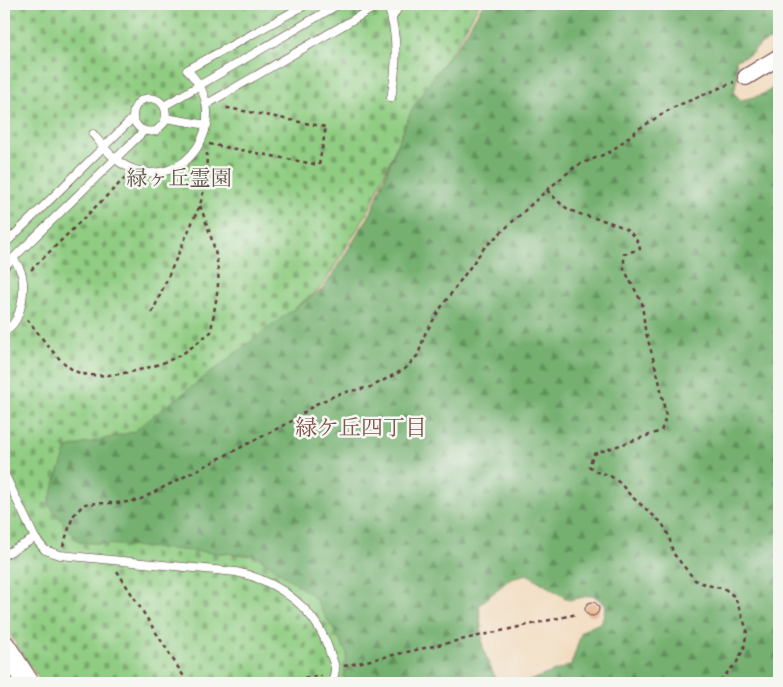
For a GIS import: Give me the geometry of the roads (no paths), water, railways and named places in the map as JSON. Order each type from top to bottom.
[{"type":"main road","points":[[4,646],[28,683]]},
{"type":"street","points":[[746,77],[779,57]]},
{"type":"lane","points":[[93,134],[115,159],[134,169],[148,172],[160,171],[180,164],[197,149],[203,139],[207,125],[208,106],[200,85],[187,70],[307,4]]},
{"type":"lane","points":[[164,106],[340,4]]},
{"type":"lane","points":[[207,104],[380,4]]},
{"type":"lane","points":[[386,4],[392,18],[396,48],[396,68],[391,98]]},
{"type":"lane","points":[[392,18],[400,4]]},
{"type":"lane","points":[[155,98],[164,106],[166,118],[161,128],[156,131],[144,131],[139,128],[133,118],[134,106],[144,99],[155,98]]},
{"type":"lane","points":[[4,245],[133,118]]},
{"type":"lane","points":[[166,118],[207,125]]},
{"type":"lane","points":[[4,267],[144,131]]},
{"type":"lane","points":[[9,328],[14,324],[20,309],[22,278],[13,258]]},
{"type":"lane","points":[[4,473],[35,538],[45,550],[60,555],[236,572],[252,576],[272,585],[301,604],[313,618],[326,640],[334,676]]},
{"type":"lane","points":[[4,555],[35,538]]},
{"type":"district","name":"緑ケ丘四丁目","points":[[361,427]]},
{"type":"park label","name":"緑ヶ丘霊園","points":[[179,178]]}]
